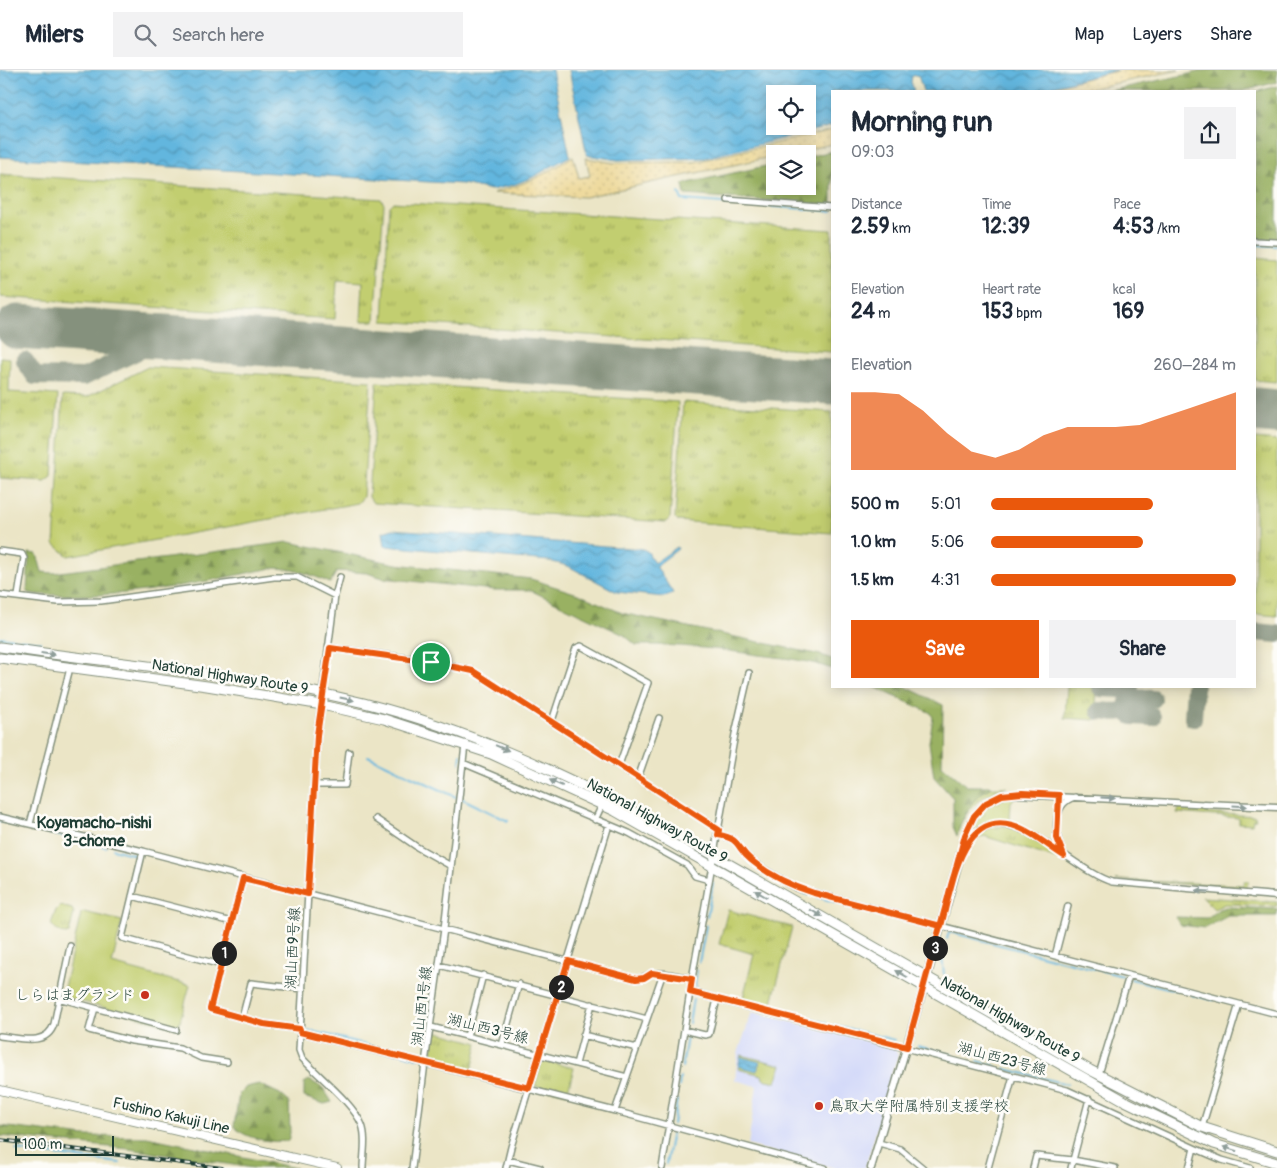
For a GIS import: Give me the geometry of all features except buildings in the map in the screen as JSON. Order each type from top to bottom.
[{"type":"highway","name":"National Highway Route 9","points":[[0,647],[239,680],[324,694],[366,704],[486,742],[568,777],[714,854],[1099,1074],[1202,1127],[1277,1151]]},
{"type":"highway","name":"National Highway Route 9","points":[[0,658],[235,690],[322,705],[384,719],[465,744],[532,771],[602,805],[1125,1101],[1214,1144],[1277,1163]]},
{"type":"main road","points":[[924,987],[961,852]]},
{"type":"main road","name":"Fushino Kakuji Line","points":[[0,1090],[337,1168]]},
{"type":"street","points":[[728,200],[831,208]]},
{"type":"street","points":[[1256,241],[1277,242]]},
{"type":"street","points":[[0,551],[16,552],[22,554],[24,558],[18,596]]},
{"type":"street","points":[[0,595],[58,602],[101,601],[274,577],[297,577],[335,596]]},
{"type":"street","name":"湖山西9号線","points":[[340,577],[335,596],[330,648],[317,735],[316,785],[299,1050],[302,1058],[348,1104],[362,1125],[364,1138],[363,1168]]},
{"type":"street","points":[[552,721],[576,648],[581,646],[648,683],[619,765]]},
{"type":"street","points":[[330,648],[438,662],[473,671],[619,765],[718,832],[730,837],[738,843],[750,859],[796,888],[1277,1014]]},
{"type":"street","points":[[30,824],[70,668]]},
{"type":"street","points":[[662,1168],[711,866],[735,734],[749,673]]},
{"type":"street","points":[[638,778],[660,718]]},
{"type":"street","name":"湖山西1号線","points":[[465,744],[440,965],[426,1063],[529,1088],[825,1168]]},
{"type":"street","points":[[316,785],[345,785],[349,752]]},
{"type":"street","points":[[463,763],[629,833],[687,865],[695,876],[709,880]]},
{"type":"street","points":[[961,852],[971,819],[979,809],[990,800],[1011,793],[1277,807]]},
{"type":"street","points":[[1059,795],[1058,844],[1064,856]]},
{"type":"street","points":[[1058,813],[1066,801],[1079,796]]},
{"type":"street","points":[[595,820],[602,805]]},
{"type":"street","points":[[0,817],[444,928],[636,979],[644,978],[652,973],[663,973],[692,979]]},
{"type":"street","points":[[376,819],[416,847],[451,866]]},
{"type":"street","points":[[961,852],[981,829],[1003,823],[1020,828],[1102,880],[1114,883],[1277,896]]},
{"type":"street","points":[[506,1168],[609,825]]},
{"type":"street","points":[[143,852],[122,938],[221,966]]},
{"type":"street","points":[[243,878],[210,1009],[426,1063],[412,1168]]},
{"type":"street","points":[[132,896],[232,922]]},
{"type":"street","points":[[1055,956],[1068,906]]},
{"type":"street","points":[[0,1036],[45,1038],[52,1030],[70,946]]},
{"type":"street","points":[[440,965],[558,994],[647,1019]]},
{"type":"street","points":[[615,1112],[663,973]]},
{"type":"street","points":[[467,1036],[483,976]]},
{"type":"street","points":[[1099,1074],[1129,976]]},
{"type":"street","points":[[242,1018],[251,983],[303,989]]},
{"type":"street","points":[[502,1045],[519,984]]},
{"type":"street","points":[[871,1168],[924,987]]},
{"type":"street","points":[[690,992],[907,1047]]},
{"type":"street","points":[[58,998],[176,1030]]},
{"type":"street","points":[[684,1030],[704,1035],[709,1034],[717,999]]},
{"type":"street","points":[[576,1064],[592,1004]]},
{"type":"street","points":[[1202,1127],[1239,1004]]},
{"type":"street","points":[[95,1008],[89,1030],[132,1042],[180,1048],[200,1058],[227,1062]]},
{"type":"street","name":"湖山西3号線","points":[[431,1027],[627,1077]]},
{"type":"street","points":[[584,1035],[636,1048]]},
{"type":"street","name":"湖山西23号線","points":[[907,1047],[1067,1090],[1222,1160],[1250,1168]]},
{"type":"street","points":[[988,1168],[1013,1076]]},
{"type":"street","points":[[1071,1168],[1089,1099]]},
{"type":"street","points":[[878,1143],[900,1149],[923,1168]]},
{"type":"street","points":[[1189,1168],[1194,1148]]},
{"type":"street","points":[[1032,1168],[1036,1156],[1073,1160],[1115,1168]]},
{"type":"street","points":[[508,1160],[540,1168]]},
{"type":"shaded area","name":"鳥取大学附属特別支援学校","points":[[752,1012],[894,1048],[898,1055],[886,1089],[888,1090],[865,1168],[835,1168],[748,1145],[757,1086],[735,1080],[738,1053]]},
{"type":"green space","points":[[1208,70],[1277,70],[1277,82],[1247,90],[1114,90]]},
{"type":"green space","points":[[1277,86],[1277,240],[1256,239],[1256,92]]},
{"type":"green space","points":[[831,151],[831,205],[685,195],[683,184],[766,166],[766,195],[816,195],[816,155]]},
{"type":"green space","points":[[0,174],[381,199],[384,204],[375,321],[361,321],[363,282],[337,280],[335,319],[0,297]]},
{"type":"green space","points":[[393,202],[831,230],[831,352],[383,321],[389,206]]},
{"type":"green space","points":[[1256,258],[1277,260],[1277,382],[1256,380]]},
{"type":"green space","points":[[0,357],[10,358],[9,392],[58,395],[52,476],[45,481],[0,478]]},
{"type":"green space","points":[[148,367],[371,381],[363,497],[358,503],[68,556],[54,544],[63,396],[87,397]]},
{"type":"green space","points":[[377,382],[678,402],[670,518],[666,522],[373,503],[369,497]]},
{"type":"green space","points":[[683,402],[831,412],[831,533],[678,521],[675,518]]},
{"type":"green space","points":[[1256,439],[1277,441],[1277,616],[1256,614]]},
{"type":"green space","points":[[289,542],[396,564],[531,579],[578,594],[622,613],[821,655],[831,659],[831,669],[814,663],[727,651],[682,646],[636,645],[624,635],[530,590],[494,590],[383,578],[367,573],[337,571],[330,583],[302,572],[272,568],[167,588],[113,594],[39,594],[27,592],[29,553],[37,554],[42,572],[53,573]]},
{"type":"green space","points":[[876,688],[908,688],[943,705],[942,765],[967,786],[992,786],[969,807],[957,836],[953,827],[953,798],[934,777],[929,742],[933,718],[931,713]]},
{"type":"green space","points":[[1067,688],[1097,688],[1095,720],[1065,718]]},
{"type":"green space","points":[[992,787],[1007,787],[981,799],[971,808],[963,820],[974,801]]},
{"type":"green space","points":[[1016,796],[1011,802],[1010,821],[992,821],[977,828],[967,836],[975,820],[991,803],[1006,797]]},
{"type":"green space","points":[[1180,806],[1207,810],[1207,813],[1255,816],[1256,819],[1253,819],[1252,824],[1239,823],[1239,818],[1177,813]]},
{"type":"green space","points":[[1003,826],[1016,829],[1062,858],[1060,860],[984,836],[975,838],[987,829]]},
{"type":"green space","points":[[1115,880],[1243,885],[1244,881],[1249,881],[1246,888]]},
{"type":"green space","points":[[1202,897],[1277,902],[1277,906],[1225,904],[1214,909]]},
{"type":"green space","points":[[61,906],[72,909],[74,913],[69,933],[65,934],[56,930],[51,924],[56,910]]},
{"type":"green space","points":[[1226,907],[1277,909],[1277,916],[1228,916],[1205,928],[1180,925],[1175,917],[1207,918],[1219,909]]},
{"type":"green space","points":[[728,910],[792,927],[771,1006],[743,998],[754,954],[719,944]]},
{"type":"green space","points":[[84,912],[122,921],[112,964],[190,985],[178,1028],[62,996],[81,913]]},
{"type":"green space","points":[[434,1031],[478,1043],[472,1070],[431,1059]]},
{"type":"green space","points":[[741,1055],[782,1065],[776,1082],[763,1079],[762,1075],[738,1069]]},
{"type":"green space","points":[[542,1060],[574,1068],[567,1094],[535,1086]]},
{"type":"green space","points":[[309,1080],[323,1088],[332,1102],[324,1104],[304,1097],[304,1083]]},
{"type":"green space","points":[[259,1084],[280,1094],[289,1102],[290,1133],[288,1141],[274,1141],[251,1137],[234,1126],[239,1094],[246,1087]]},
{"type":"green space","points":[[0,1126],[85,1136],[147,1137],[296,1168],[253,1168],[129,1149],[0,1136]]},
{"type":"sand","points":[[1120,70],[1179,70],[1085,90],[1041,90]]},
{"type":"sand","points":[[831,130],[831,144],[816,147],[816,145],[768,145]]},
{"type":"sand","points":[[766,145],[766,158],[585,197],[493,193],[535,178],[554,169],[573,156],[579,178],[590,176],[586,158],[614,163],[695,162]]},
{"type":"water","points":[[0,70],[552,70],[570,156],[533,177],[513,185],[491,190],[463,184],[0,157]]},
{"type":"water","points":[[569,70],[1117,70],[1038,90],[923,90],[918,75],[912,76],[911,82],[914,90],[831,90],[831,126],[816,130],[816,85],[766,85],[766,135],[796,135],[705,158],[618,160],[587,155]]},
{"type":"water","points":[[393,529],[643,549],[648,552],[654,563],[677,547],[678,549],[656,566],[673,593],[664,597],[617,592],[568,566],[549,561],[385,546],[383,532]]},
{"type":"water","points":[[741,1057],[760,1062],[757,1071],[738,1066]]},
{"type":"waterway","points":[[679,193],[682,200],[831,211]]},
{"type":"waterway","points":[[1256,245],[1277,246]]},
{"type":"waterway","points":[[0,637],[40,642]]},
{"type":"waterway","points":[[460,763],[461,754]]},
{"type":"waterway","points":[[368,756],[456,797]]},
{"type":"waterway","points":[[461,798],[508,821]]},
{"type":"waterway","points":[[0,821],[106,847]]},
{"type":"waterway","points":[[113,849],[136,855]]},
{"type":"waterway","points":[[707,917],[713,883]]},
{"type":"waterway","points":[[802,893],[809,895]]},
{"type":"waterway","points":[[817,897],[876,913]]},
{"type":"waterway","points":[[879,913],[930,926]]},
{"type":"waterway","points":[[699,963],[706,925]]},
{"type":"waterway","points":[[947,939],[949,932],[1123,976]]},
{"type":"waterway","points":[[944,974],[942,958],[945,948]]},
{"type":"waterway","points":[[697,970],[695,984],[697,989],[732,998]]},
{"type":"waterway","points":[[1131,979],[1176,990]]},
{"type":"waterway","points":[[1192,995],[1214,1000]]},
{"type":"waterway","points":[[689,1023],[693,999]]},
{"type":"waterway","points":[[736,999],[782,1011]]},
{"type":"waterway","points":[[791,1013],[800,1015]]},
{"type":"waterway","points":[[807,1017],[826,1023]]},
{"type":"waterway","points":[[834,1025],[894,1040]]},
{"type":"waterway","points":[[309,1031],[314,1031]]},
{"type":"waterway","points":[[315,1032],[333,1036]]},
{"type":"waterway","points":[[335,1037],[360,1043]]},
{"type":"waterway","points":[[682,1067],[687,1037]]},
{"type":"waterway","points":[[362,1044],[397,1053]]},
{"type":"waterway","points":[[918,1046],[952,1055]]},
{"type":"waterway","points":[[403,1054],[417,1058]]},
{"type":"waterway","points":[[978,1061],[995,1066]]},
{"type":"waterway","points":[[1005,1069],[1067,1084]]},
{"type":"waterway","points":[[679,1087],[680,1078]]},
{"type":"waterway","points":[[673,1124],[677,1100]]},
{"type":"waterway","points":[[666,1164],[672,1132]]},
{"type":"waterway","points":[[16,1150],[120,1163]]},
{"type":"taxiway","points":[[25,361],[35,376],[84,377],[159,341],[187,339]]},
{"type":"taxiway","points":[[1256,632],[1277,634]]},
{"type":"taxiway","points":[[1101,688],[1125,688]]},
{"type":"taxiway","points":[[1099,711],[1115,712],[1124,710],[1128,702],[1130,688]]},
{"type":"taxiway","points":[[1193,718],[1195,688]]},
{"type":"taxiway","points":[[1129,695],[1133,698],[1153,699]]},
{"type":"taxiway","points":[[1128,707],[1128,713],[1132,716],[1152,717]]},
{"type":"runway","points":[[18,327],[831,382]]},
{"type":"runway","points":[[1256,410],[1277,412]]},
{"type":"railway","points":[[0,1140],[222,1168]]},
{"type":"place","name":"しらはまグランド","points":[[145,995]]},
{"type":"place","name":"鳥取大学附属特別支援学校","points":[[819,1106]]},
{"type":"district","name":"Koyamacho-nishi 3-chome","points":[[94,832]]},
{"type":"route","points":[[431,662],[330,648],[317,735],[318,748],[308,894],[243,878],[210,1009],[264,1024],[300,1029],[300,1032],[529,1088],[568,961],[639,980],[652,973],[663,973],[692,979],[690,992],[907,1047],[941,926],[965,835],[976,812],[990,800],[1011,793],[1059,795],[1057,838],[1064,856],[1016,826],[999,823],[984,827],[971,838],[961,852],[941,926],[796,888],[750,859],[738,843],[730,837],[718,835],[719,830],[473,671],[458,666],[431,662]]}]
